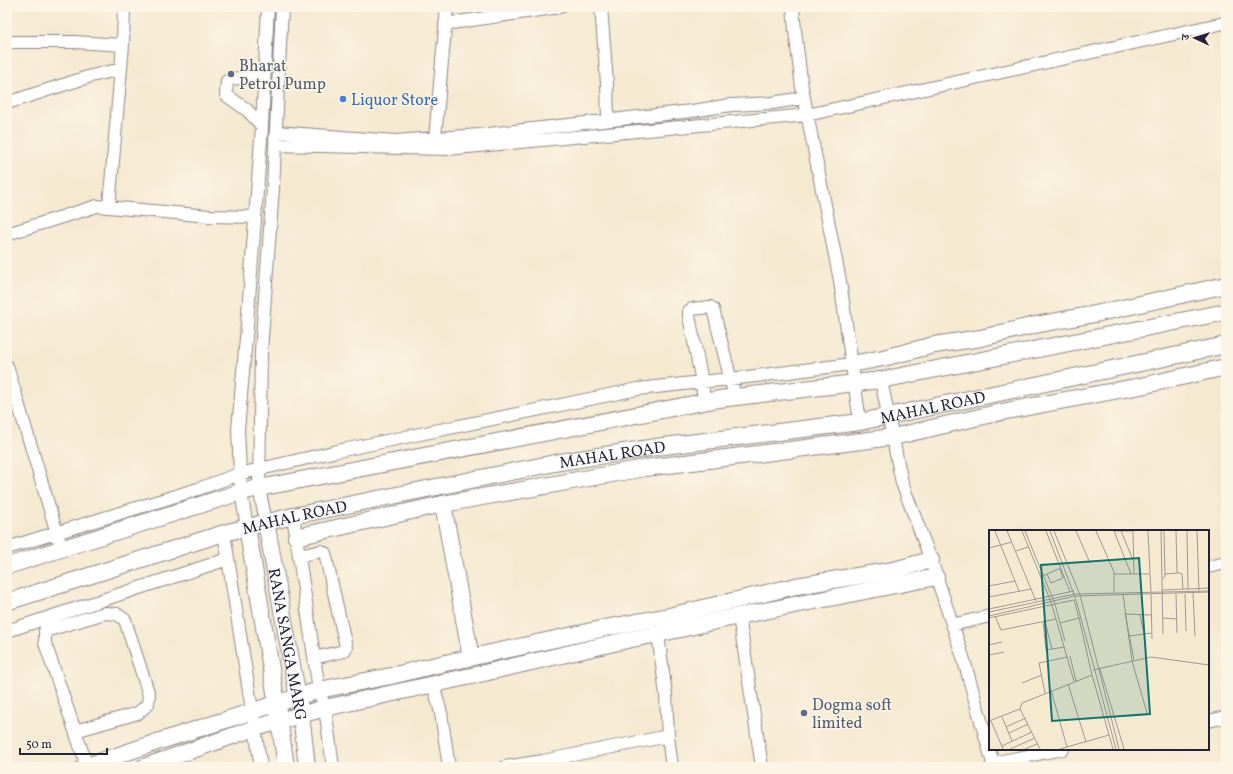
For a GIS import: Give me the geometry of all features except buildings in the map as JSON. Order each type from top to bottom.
[{"type":"main road","points":[[852,364],[934,345],[981,338],[1035,325],[1095,314],[1226,285]]},
{"type":"main road","name":"MAHAL ROAD","points":[[7,566],[241,492],[259,488],[704,402],[881,380],[1226,312]]},
{"type":"main road","name":"MAHAL ROAD","points":[[7,602],[224,533],[293,516],[535,467],[656,447],[860,422],[1226,345]]},
{"type":"main road","points":[[296,537],[443,504],[645,468],[894,437],[1002,412],[1141,386],[1226,367]]},
{"type":"main road","points":[[535,467],[538,487]]},
{"type":"main road","points":[[443,504],[471,658]]},
{"type":"main road","name":"RANA SANGA MARG","points":[[266,522],[301,714],[307,767]]},
{"type":"main road","name":"RANA SANGA MARG","points":[[247,527],[280,721],[286,767]]},
{"type":"main road","points":[[86,766],[319,690],[390,676],[610,627],[669,616],[796,586],[894,570],[931,560]]},
{"type":"main road","points":[[144,767],[255,728],[325,708],[620,641],[936,576]]},
{"type":"street","points":[[109,207],[123,44],[124,7]]},
{"type":"street","points":[[247,527],[239,474],[238,430],[262,126],[268,7]]},
{"type":"street","points":[[266,522],[259,488],[261,352],[276,132],[282,7]]},
{"type":"street","points":[[435,138],[447,7]]},
{"type":"street","points":[[446,24],[560,7]]},
{"type":"street","points":[[601,7],[607,83],[608,120]]},
{"type":"street","points":[[793,7],[804,98],[840,281],[860,422]]},
{"type":"street","points":[[275,145],[446,149],[807,115],[1224,23]]},
{"type":"street","points":[[7,42],[123,44]]},
{"type":"street","points":[[7,47],[20,42]]},
{"type":"street","points":[[7,103],[91,76],[121,69]]},
{"type":"street","points":[[262,126],[247,110],[226,95],[226,86],[227,81],[230,79],[251,77],[264,71]]},
{"type":"street","points":[[276,132],[395,141],[479,136],[731,105],[772,103],[804,98]]},
{"type":"street","points":[[7,234],[97,206],[209,216],[255,217]]},
{"type":"street","points":[[704,402],[702,382],[689,311],[710,307],[715,313],[735,397]]},
{"type":"street","points":[[7,548],[198,489],[239,474],[333,452],[638,389],[852,364]]},
{"type":"street","points":[[7,366],[11,394],[58,532],[61,549]]},
{"type":"street","points":[[881,380],[894,437],[902,483],[931,560],[952,625],[993,765],[1059,750]]},
{"type":"street","points":[[404,438],[408,459]]},
{"type":"street","points":[[293,516],[319,690],[325,708],[333,767]]},
{"type":"street","points":[[224,533],[261,767]]},
{"type":"street","points":[[299,556],[321,551],[325,553],[346,647],[344,651],[314,658]]},
{"type":"street","points":[[44,625],[228,559]]},
{"type":"street","points":[[1209,567],[1226,563]]},
{"type":"street","points":[[7,631],[105,613],[117,614],[125,620],[149,695],[148,704],[138,713],[75,731]]},
{"type":"street","points":[[739,616],[762,767]]},
{"type":"street","points":[[952,625],[989,616]]},
{"type":"street","points":[[44,625],[45,643],[86,766]]},
{"type":"street","points":[[658,634],[666,695],[668,736],[672,767]]},
{"type":"street","points":[[434,684],[442,713],[449,767]]},
{"type":"street","points":[[1209,721],[1226,717]]},
{"type":"street","points":[[505,767],[543,761],[668,736]]},
{"type":"place","name":"Bharat Petrol Pump","points":[[231,74]]},
{"type":"place","name":"Liquor Store","points":[[343,99]]},
{"type":"place","name":"Dogma soft limited","points":[[804,713]]}]
